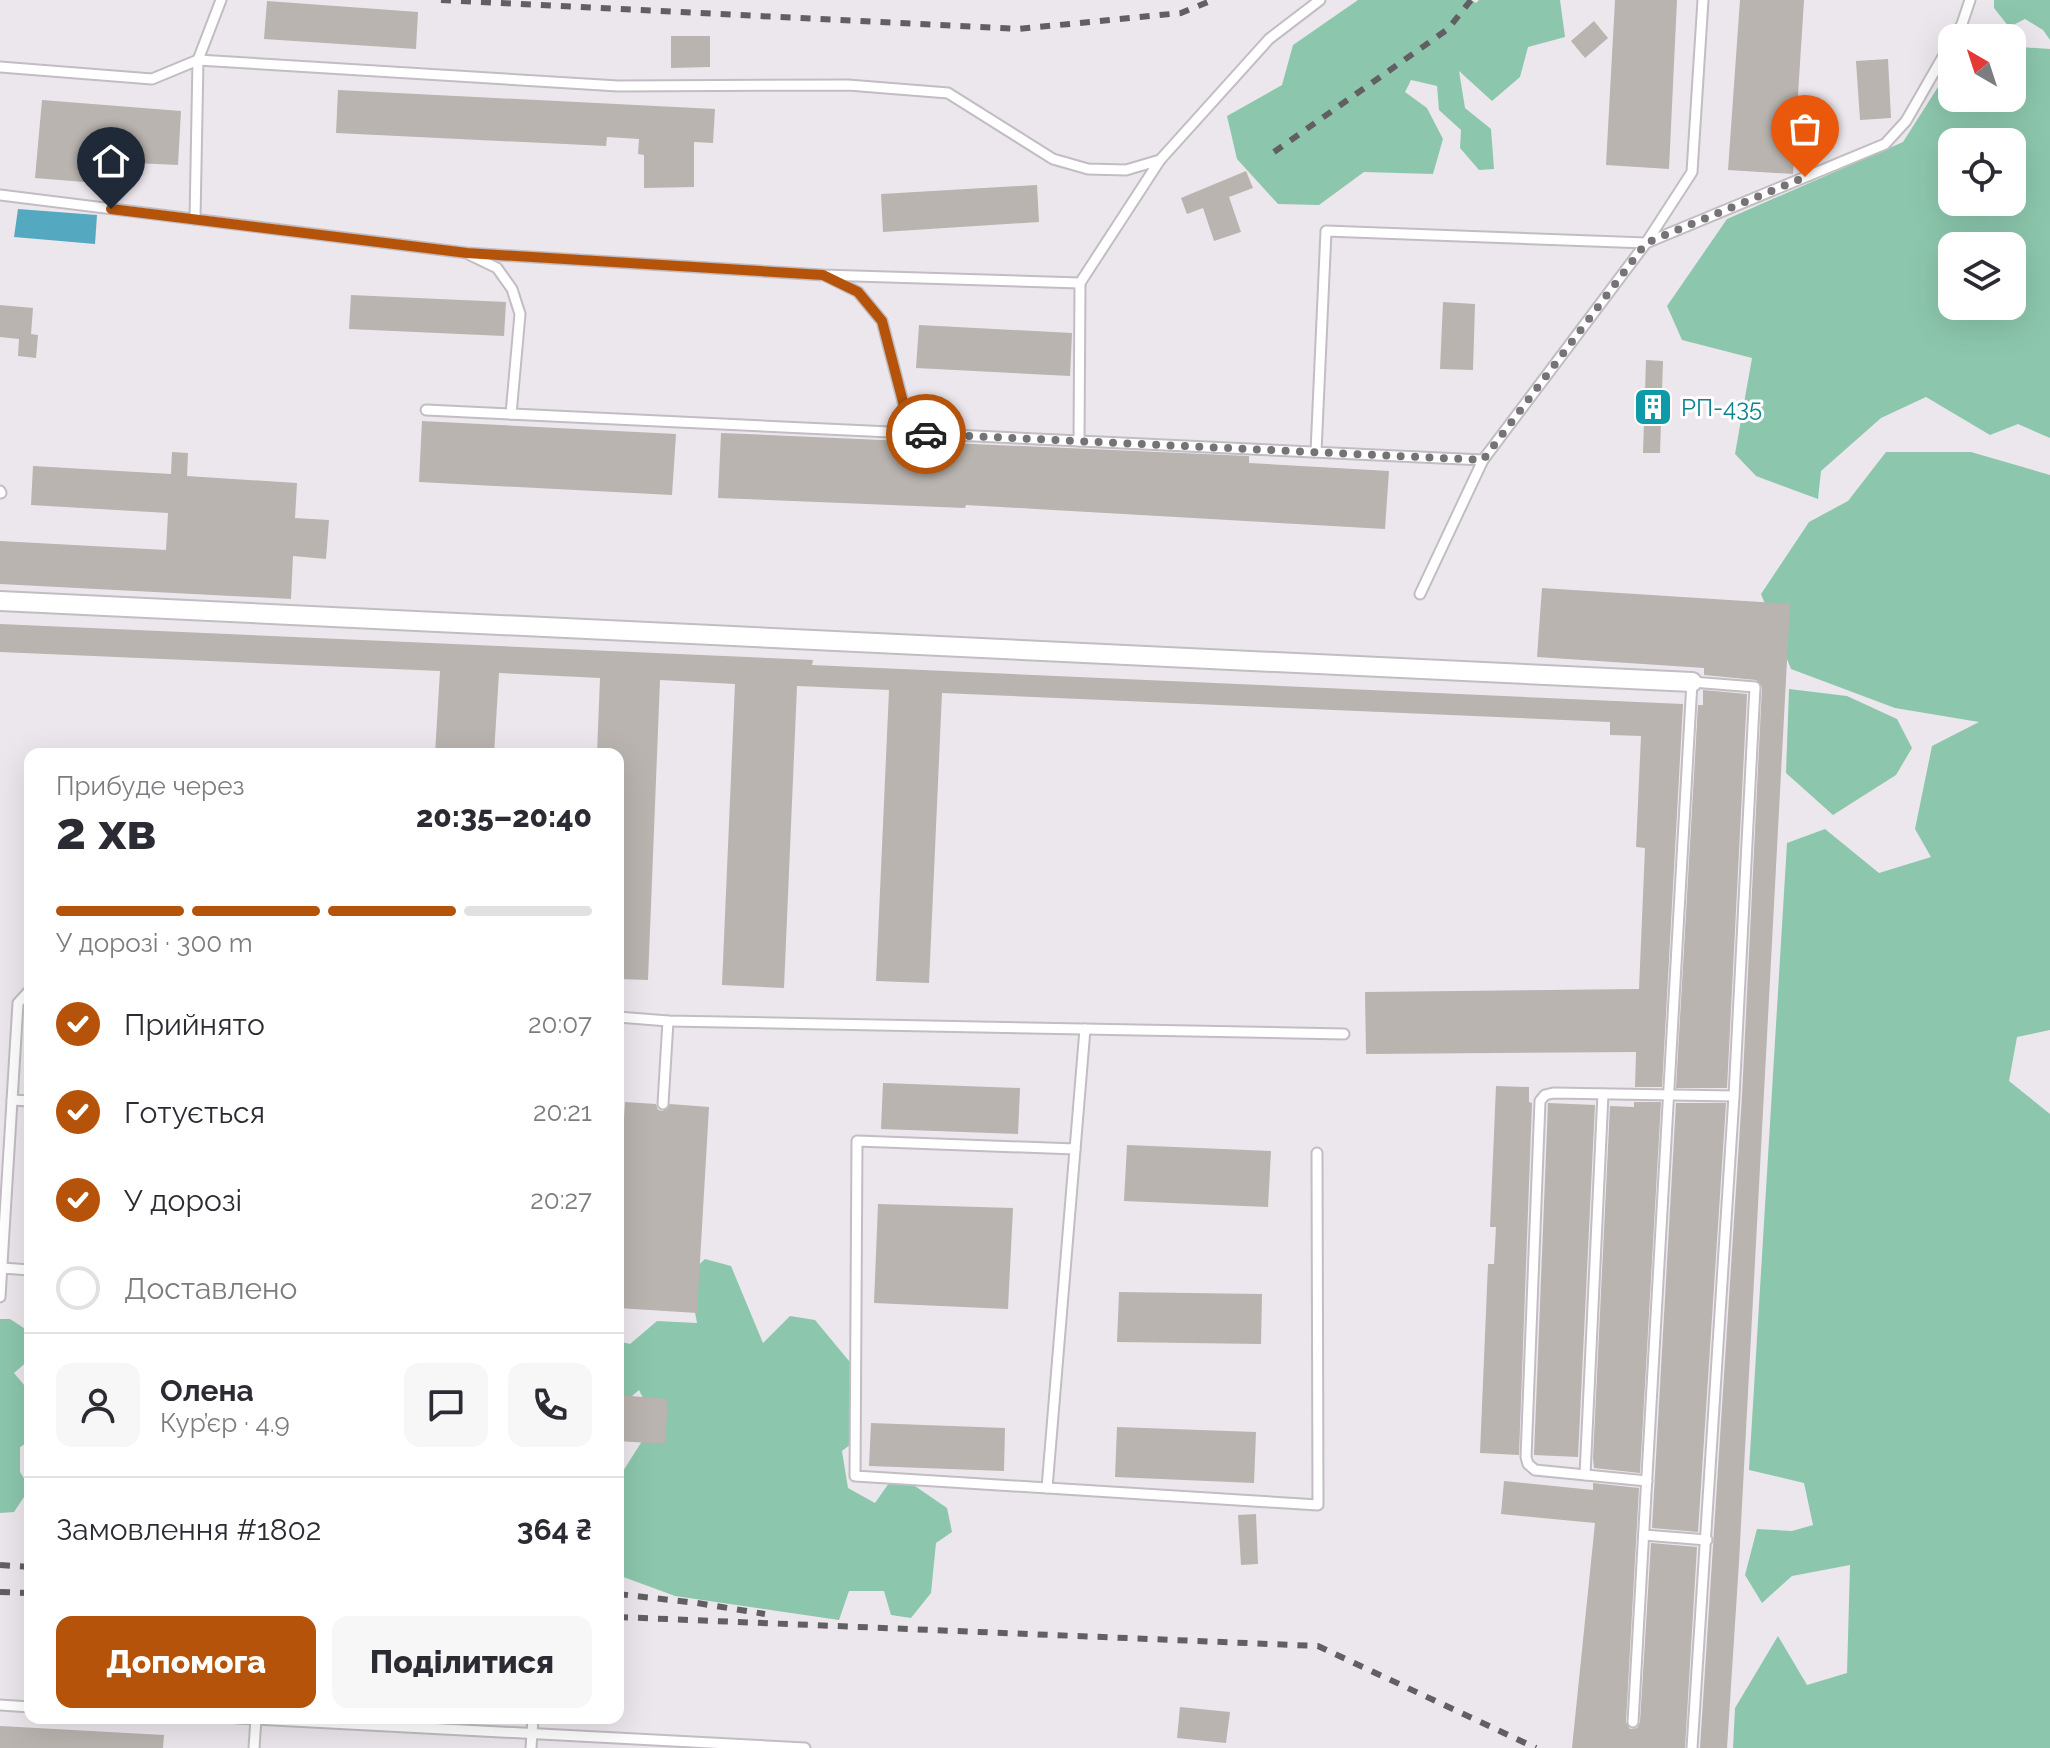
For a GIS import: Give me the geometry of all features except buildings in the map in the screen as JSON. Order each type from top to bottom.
[{"type":"street","points":[[0,601],[1692,682]]},
{"type":"lane","points":[[195,219],[198,60],[221,0]]},
{"type":"lane","points":[[1079,441],[1080,283],[1160,160],[1269,39],[1320,0]]},
{"type":"lane","points":[[1420,594],[1483,460],[1646,243],[1692,172],[1703,0]]},
{"type":"lane","points":[[1962,24],[1970,0]]},
{"type":"lane","points":[[0,67],[152,79],[198,60],[618,86],[848,85],[948,93],[1053,159],[1088,169],[1126,170],[1160,160]]},
{"type":"lane","points":[[1316,452],[1326,231],[1646,243],[1885,144],[1906,121],[1938,66]]},
{"type":"lane","points":[[0,195],[467,253],[823,275],[1080,283]]},
{"type":"lane","points":[[467,253],[497,268],[512,289],[520,314],[511,414]]},
{"type":"lane","points":[[823,275],[858,292],[882,321],[911,433]]},
{"type":"lane","points":[[426,410],[1483,460]]},
{"type":"lane","points":[[1633,1722],[1692,682],[1755,687],[1734,1096],[1692,1748]]},
{"type":"lane","points":[[0,1297],[18,1003],[24,996]]},
{"type":"lane","points":[[624,1017],[668,1021],[1344,1034]]},
{"type":"lane","points":[[663,1104],[668,1021]]},
{"type":"lane","points":[[1047,1488],[1085,1029]]},
{"type":"lane","points":[[1647,1481],[1535,1470],[1526,1457],[1540,1101],[1553,1093],[1734,1096]]},
{"type":"lane","points":[[1585,1475],[1603,1094]]},
{"type":"lane","points":[[12,1100],[24,1101]]},
{"type":"lane","points":[[1075,1149],[857,1141],[855,1476],[1318,1505],[1317,1153]]},
{"type":"lane","points":[[2,1268],[24,1270]]},
{"type":"lane","points":[[1644,1535],[1707,1540]]},
{"type":"lane","points":[[0,1705],[24,1707]]},
{"type":"lane","points":[[254,1748],[256,1724]]},
{"type":"lane","points":[[342,1724],[805,1748]]},
{"type":"lane","points":[[531,1748],[533,1724]]},
{"type":"green space","points":[[1358,0],[1471,0],[1476,3],[1479,0],[1560,0],[1565,37],[1528,47],[1520,77],[1492,101],[1459,71],[1465,108],[1491,129],[1494,169],[1479,170],[1460,148],[1461,130],[1439,110],[1437,86],[1411,80],[1405,92],[1427,108],[1443,139],[1433,174],[1364,172],[1319,205],[1278,204],[1237,159],[1227,116],[1282,85],[1293,45]]},
{"type":"green space","points":[[1994,0],[2050,0],[2050,40],[2043,30],[2025,19],[2007,24],[1994,8]]},
{"type":"green space","points":[[2026,47],[2050,49],[2050,438],[2018,424],[1990,435],[1926,397],[1881,418],[1821,471],[1818,499],[1756,476],[1735,454],[1752,358],[1682,340],[1667,306],[1727,219],[1903,142],[1938,87],[1938,112],[2026,112]]},
{"type":"green space","points":[[1886,452],[1971,452],[2050,475],[2050,1030],[2017,1037],[2009,1081],[2050,1114],[2050,1748],[1733,1748],[1735,1708],[1778,1636],[1807,1685],[1847,1673],[1850,1565],[1792,1576],[1762,1603],[1745,1575],[1757,1529],[1792,1531],[1813,1525],[1804,1483],[1749,1470],[1787,843],[1825,829],[1879,873],[1931,857],[1915,829],[1932,746],[1979,722],[1895,708],[1791,669],[1761,594],[1809,522],[1848,501]]},
{"type":"green space","points":[[1789,689],[1847,696],[1897,719],[1912,748],[1896,775],[1833,815],[1786,773]]},
{"type":"green space","points":[[705,1259],[731,1266],[763,1343],[790,1316],[815,1320],[854,1367],[860,1437],[842,1451],[848,1488],[875,1503],[889,1483],[912,1484],[947,1508],[952,1532],[936,1543],[931,1593],[911,1618],[891,1615],[884,1591],[849,1591],[839,1620],[675,1596],[624,1577],[624,1470],[644,1438],[661,1434],[639,1390],[624,1403],[624,1342],[630,1344],[657,1321],[697,1323],[688,1275]]},
{"type":"green space","points":[[0,1319],[10,1319],[24,1328],[24,1364],[14,1373],[24,1385],[24,1445],[20,1447],[20,1472],[24,1478],[24,1497],[14,1512],[0,1513]]},
{"type":"water","points":[[18,209],[97,215],[95,244],[14,237]]},
{"type":"railway","points":[[441,0],[1018,29],[1181,13],[1213,0]]},
{"type":"railway","points":[[1274,152],[1448,29],[1471,0]]},
{"type":"railway","points":[[0,1565],[24,1567]]},
{"type":"railway","points":[[0,1592],[24,1593]]},
{"type":"railway","points":[[624,1595],[765,1614]]},
{"type":"railway","points":[[624,1617],[1318,1646],[1536,1748]]},
{"type":"way so far","points":[[926,434],[1483,460],[1646,243],[1805,177]]},
{"type":"place","name":"РП-435","points":[[1653,407]]},
{"type":"route","points":[[111,209],[467,253],[823,275],[858,292],[882,321],[911,433],[926,434]]}]
